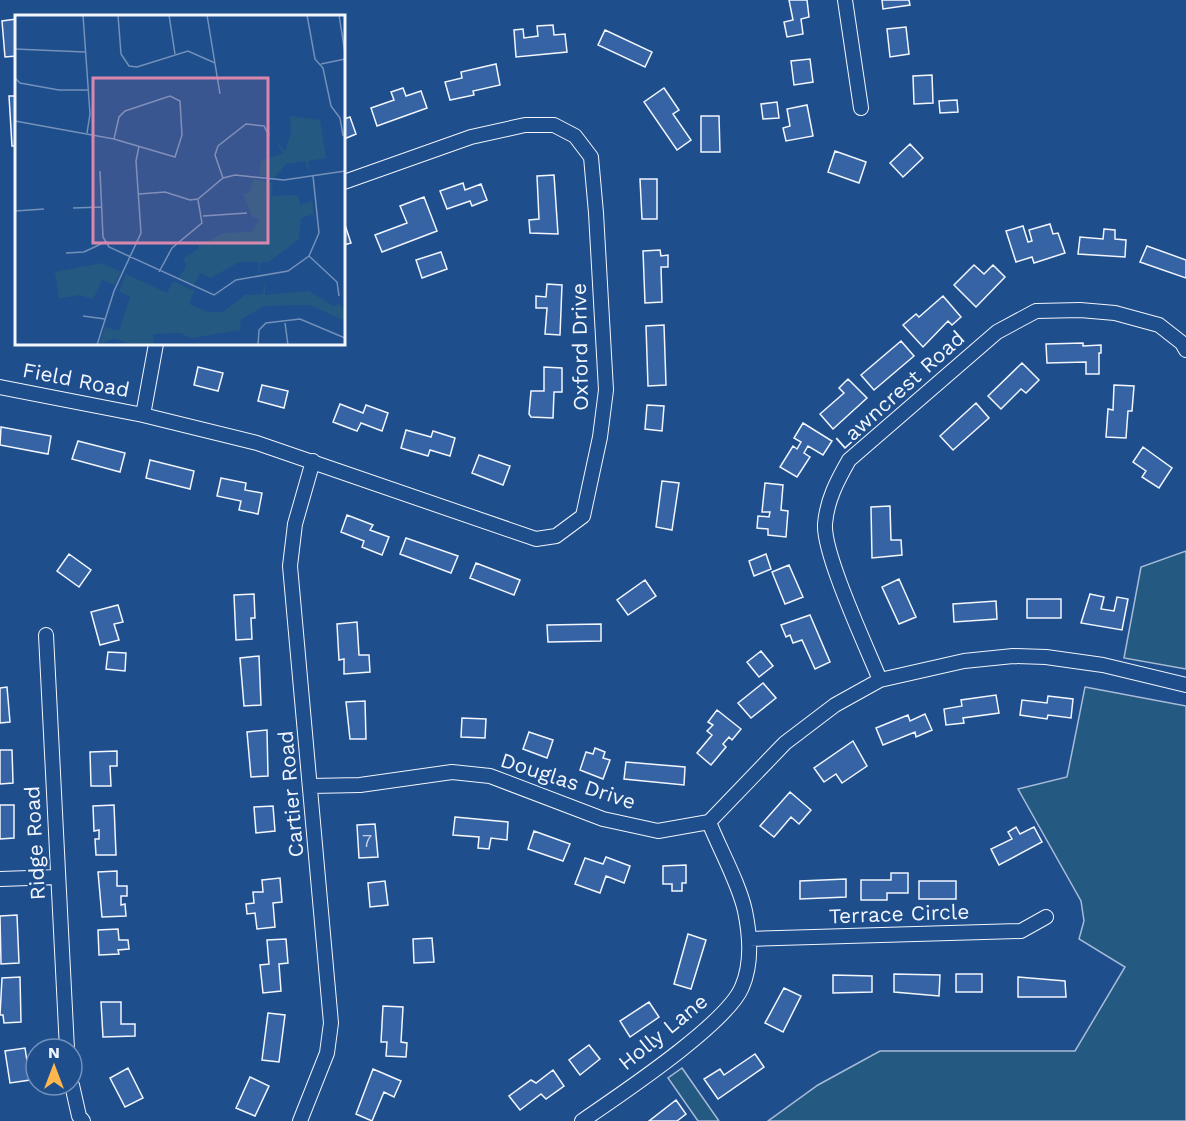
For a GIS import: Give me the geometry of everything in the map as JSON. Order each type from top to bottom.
[{"type":"street","points":[[845,0],[861,108]]},
{"type":"street","name":"Oxford Drive","points":[[143,415],[257,443],[313,460],[505,530],[536,539],[556,537],[584,516],[600,437],[606,390],[591,157],[575,136],[554,125],[525,125],[471,138],[345,182]]},
{"type":"street","name":"Lawncrest Road","points":[[880,680],[830,553],[825,526],[833,488],[849,460],[997,332],[1036,311],[1080,310],[1115,313],[1159,325],[1182,343],[1186,350]]},
{"type":"street","points":[[143,415],[156,345]]},
{"type":"street","name":"Field Road","points":[[0,387],[143,415]]},
{"type":"street","name":"Cartier Road","points":[[300,1121],[327,1053],[331,1023],[290,566],[295,524],[313,460]]},
{"type":"street","name":"Ridge Road","points":[[46,635],[66,1037]]},
{"type":"street","points":[[709,822],[785,743],[836,705],[880,680],[964,661],[1013,656],[1046,657],[1103,665],[1186,685]]},
{"type":"street","name":"Douglas Drive","points":[[311,786],[360,785],[452,772],[490,776],[603,819],[658,831],[709,822]]},
{"type":"street","name":"Holly Lane","points":[[582,1121],[650,1073],[711,1023],[742,988],[749,939],[739,890],[709,822]]},
{"type":"street","points":[[0,879],[58,878]]},
{"type":"street","name":"Terrace Circle","points":[[749,939],[1021,931],[1046,917]]},
{"type":"street","points":[[74,1097],[77,1119]]},
{"type":"shaded area","points":[[1186,551],[1186,669],[1124,658],[1141,567]]},
{"type":"shaded area","points":[[1085,687],[1186,706],[1186,1121],[768,1121],[818,1085],[880,1051],[1075,1051],[1125,967],[1079,939],[1084,921],[1081,901],[1018,789],[1067,777]]},
{"type":"shaded area","points":[[682,1068],[719,1121],[698,1121],[668,1078]]},
{"type":"building","points":[[789,0],[807,0],[809,17],[801,19],[803,34],[787,37],[784,22],[793,20]]},
{"type":"building","points":[[882,0],[909,0],[910,5],[883,9]]},
{"type":"building","points":[[15,19],[15,56],[5,57],[2,21]]},
{"type":"building","points":[[553,25],[554,35],[565,34],[567,52],[516,57],[514,30],[523,29],[524,38],[538,36],[537,26]]},
{"type":"building","points":[[906,27],[909,54],[890,57],[887,29]]},
{"type":"building","points":[[605,30],[652,52],[645,67],[598,45]]},
{"type":"building","points":[[810,59],[813,82],[794,85],[791,61]]},
{"type":"building","points":[[496,64],[500,85],[473,91],[474,95],[450,100],[445,82],[462,78],[461,72]]},
{"type":"building","points":[[932,75],[933,103],[914,104],[913,76]]},
{"type":"building","points":[[403,88],[406,96],[421,91],[427,108],[377,126],[371,108],[394,100],[391,92]]},
{"type":"building","points":[[664,88],[679,110],[673,114],[691,140],[677,150],[644,102]]},
{"type":"building","points":[[9,96],[15,96],[15,146],[12,146]]},
{"type":"building","points":[[957,100],[958,112],[940,113],[939,101]]},
{"type":"building","points":[[777,102],[779,118],[763,119],[761,104]]},
{"type":"building","points":[[807,105],[813,136],[786,141],[783,128],[790,126],[787,109]]},
{"type":"building","points":[[701,116],[719,116],[720,152],[701,152]]},
{"type":"building","points":[[350,117],[356,134],[345,139],[345,119]]},
{"type":"building","points":[[910,144],[923,158],[903,177],[890,163]]},
{"type":"building","points":[[835,151],[866,162],[859,183],[828,172]]},
{"type":"building","points":[[554,175],[558,234],[530,233],[529,220],[539,219],[537,176]]},
{"type":"building","points":[[640,179],[657,179],[657,219],[642,219]]},
{"type":"building","points":[[463,183],[465,190],[481,184],[487,200],[472,206],[470,201],[447,209],[440,191]]},
{"type":"building","points":[[424,197],[437,231],[382,252],[375,235],[407,223],[400,206]]},
{"type":"building","points":[[1050,224],[1053,234],[1058,233],[1065,253],[1034,263],[1032,257],[1016,262],[1006,231],[1023,226],[1028,242],[1032,241],[1029,230]]},
{"type":"building","points":[[345,225],[351,243],[345,245]]},
{"type":"building","points":[[1104,229],[1115,230],[1115,239],[1126,240],[1125,257],[1078,254],[1080,237],[1103,239]]},
{"type":"building","points":[[1147,246],[1186,260],[1186,278],[1140,262]]},
{"type":"building","points":[[660,250],[661,256],[668,255],[668,267],[661,267],[662,302],[645,303],[643,251]]},
{"type":"building","points":[[441,252],[447,269],[422,278],[416,260]]},
{"type":"building","points":[[974,265],[984,274],[993,265],[1005,277],[976,307],[954,285]]},
{"type":"building","points":[[547,284],[562,285],[560,335],[545,334],[547,308],[536,308],[536,296],[546,297]]},
{"type":"building","points":[[943,296],[961,317],[952,325],[948,321],[923,347],[903,325],[916,314],[919,317]]},
{"type":"building","points":[[664,325],[666,385],[648,386],[646,326]]},
{"type":"building","points":[[901,341],[914,356],[874,390],[861,375]]},
{"type":"building","points":[[1083,343],[1083,346],[1101,345],[1099,374],[1086,374],[1086,362],[1047,363],[1046,344]]},
{"type":"building","points":[[1022,363],[1039,380],[1026,393],[1021,389],[1001,409],[988,396]]},
{"type":"building","points":[[198,367],[223,373],[218,391],[194,385]]},
{"type":"building","points":[[544,367],[562,368],[562,392],[554,392],[553,418],[531,417],[529,414],[531,391],[544,391]]},
{"type":"building","points":[[848,379],[867,398],[833,429],[820,414],[844,393],[839,388]]},
{"type":"building","points":[[262,385],[288,391],[284,408],[258,401]]},
{"type":"building","points":[[1114,385],[1134,386],[1132,411],[1128,411],[1126,438],[1106,437],[1108,409],[1113,410]]},
{"type":"building","points":[[976,403],[989,418],[953,450],[940,436]]},
{"type":"building","points":[[340,404],[363,413],[366,405],[388,413],[382,431],[361,423],[357,431],[333,422]]},
{"type":"building","points":[[647,405],[664,406],[662,431],[645,429]]},
{"type":"building","points":[[803,423],[832,441],[823,455],[808,446],[804,453],[810,457],[797,477],[780,467],[793,446],[797,449],[801,442],[794,438]]},
{"type":"building","points":[[1,427],[51,436],[48,454],[0,445]]},
{"type":"building","points":[[406,430],[431,437],[433,431],[455,438],[450,456],[430,450],[428,456],[401,448]]},
{"type":"building","points":[[78,441],[125,453],[120,472],[72,459]]},
{"type":"building","points":[[1143,447],[1172,468],[1159,488],[1142,477],[1146,471],[1133,462]]},
{"type":"building","points":[[479,455],[510,466],[503,485],[472,473]]},
{"type":"building","points":[[150,460],[194,471],[190,489],[146,478]]},
{"type":"building","points":[[221,478],[246,483],[245,490],[262,493],[258,514],[239,510],[241,501],[217,496]]},
{"type":"building","points":[[662,481],[679,483],[672,530],[656,527]]},
{"type":"building","points":[[765,483],[783,485],[781,510],[788,511],[786,537],[768,535],[768,529],[757,528],[758,516],[769,517],[770,512],[762,512]]},
{"type":"building","points":[[890,506],[891,540],[901,540],[902,555],[872,558],[871,507]]},
{"type":"building","points":[[347,515],[373,525],[370,530],[389,537],[382,555],[362,547],[364,541],[341,532]]},
{"type":"building","points":[[406,538],[458,556],[451,573],[400,554]]},
{"type":"building","points":[[69,554],[91,570],[79,587],[57,571]]},
{"type":"building","points":[[766,554],[771,569],[754,576],[749,561]]},
{"type":"building","points":[[476,563],[520,580],[514,595],[470,578]]},
{"type":"building","points":[[789,565],[803,597],[785,604],[772,572]]},
{"type":"building","points":[[899,579],[916,617],[899,624],[882,587]]},
{"type":"building","points":[[645,580],[656,596],[628,615],[617,600]]},
{"type":"building","points":[[254,594],[255,618],[251,618],[252,639],[236,640],[234,595]]},
{"type":"building","points":[[1090,594],[1104,597],[1101,609],[1114,611],[1117,597],[1128,599],[1122,630],[1081,623]]},
{"type":"building","points":[[1027,599],[1061,599],[1061,618],[1027,618]]},
{"type":"building","points":[[996,601],[997,619],[954,622],[953,604]]},
{"type":"building","points":[[118,605],[123,622],[114,624],[119,640],[100,645],[91,612]]},
{"type":"building","points":[[810,615],[830,662],[815,669],[802,640],[793,643],[790,635],[786,637],[781,625]]},
{"type":"building","points":[[357,622],[359,655],[369,655],[370,672],[344,674],[344,659],[339,660],[337,624]]},
{"type":"building","points":[[601,624],[601,641],[548,642],[547,625]]},
{"type":"building","points":[[761,651],[773,666],[759,677],[747,662]]},
{"type":"building","points":[[108,652],[126,653],[125,671],[106,669]]},
{"type":"building","points":[[259,656],[261,705],[244,706],[240,658]]},
{"type":"building","points":[[763,683],[776,698],[751,718],[738,703]]},
{"type":"building","points":[[7,687],[10,722],[0,723],[0,688]]},
{"type":"building","points":[[996,695],[999,713],[963,718],[964,723],[946,725],[944,709],[962,706],[961,700]]},
{"type":"building","points":[[1048,696],[1073,699],[1071,718],[1048,715],[1047,719],[1020,715],[1022,700],[1047,703]]},
{"type":"building","points":[[365,701],[366,739],[350,739],[346,702]]},
{"type":"building","points":[[717,710],[741,729],[732,740],[729,737],[723,744],[726,747],[711,765],[697,753],[712,735],[707,731],[713,725],[708,722]]},
{"type":"building","points":[[925,714],[932,730],[916,737],[915,732],[883,745],[876,728],[908,715],[910,721]]},
{"type":"building","points":[[462,718],[486,719],[485,738],[461,737]]},
{"type":"building","points":[[267,730],[268,776],[251,777],[247,732]]},
{"type":"building","points":[[529,732],[553,740],[547,758],[523,749]]},
{"type":"building","points":[[853,741],[867,766],[842,783],[836,774],[824,782],[814,768]]},
{"type":"building","points":[[595,748],[605,752],[603,758],[610,760],[603,779],[580,770],[586,752],[593,754]]},
{"type":"building","points":[[0,750],[12,750],[13,783],[0,784]]},
{"type":"building","points":[[117,751],[117,766],[110,766],[111,786],[91,786],[90,752]]},
{"type":"building","points":[[626,762],[685,767],[684,785],[624,779]]},
{"type":"building","points":[[790,792],[811,810],[799,824],[791,817],[774,837],[760,826]]},
{"type":"building","points":[[0,805],[14,805],[14,838],[0,839]]},
{"type":"building","points":[[114,805],[116,855],[96,855],[95,839],[99,839],[99,830],[94,831],[93,806]]},
{"type":"building","points":[[273,806],[275,831],[256,833],[254,807]]},
{"type":"building","points":[[455,817],[508,822],[507,840],[491,838],[489,849],[478,848],[479,837],[453,835]]},
{"type":"building","points":[[375,824],[378,857],[359,858],[357,825]]},
{"type":"building","points":[[1016,827],[1020,834],[1034,827],[1042,842],[999,865],[991,849],[1012,839],[1008,832]]},
{"type":"building","points":[[534,831],[570,844],[563,861],[528,849]]},
{"type":"building","points":[[606,857],[630,866],[624,883],[606,876],[600,893],[575,884],[585,858],[603,864]]},
{"type":"building","points":[[686,865],[686,883],[682,883],[682,891],[672,891],[672,884],[663,884],[663,866]]},
{"type":"building","points":[[117,871],[117,886],[127,886],[127,896],[121,896],[121,905],[125,904],[126,916],[102,917],[98,872]]},
{"type":"building","points":[[891,873],[908,873],[908,893],[887,893],[887,900],[861,900],[861,880],[891,880]]},
{"type":"building","points":[[280,878],[282,902],[273,903],[275,927],[257,929],[255,913],[247,914],[246,904],[254,903],[253,892],[263,892],[262,880]]},
{"type":"building","points":[[846,879],[846,897],[800,899],[800,881]]},
{"type":"building","points":[[385,881],[388,905],[370,907],[368,883]]},
{"type":"building","points":[[919,881],[956,881],[956,899],[919,899]]},
{"type":"building","points":[[17,915],[19,963],[1,964],[0,916]]},
{"type":"building","points":[[118,929],[119,940],[128,940],[129,949],[118,950],[119,954],[99,955],[98,930]]},
{"type":"building","points":[[688,934],[706,940],[691,989],[674,984]]},
{"type":"building","points":[[432,938],[434,962],[414,963],[413,939]]},
{"type":"building","points":[[286,939],[288,963],[279,964],[281,991],[263,993],[260,965],[269,964],[267,940]]},
{"type":"building","points":[[894,974],[940,975],[939,996],[894,992]]},
{"type":"building","points":[[956,974],[982,974],[982,992],[956,992]]},
{"type":"building","points":[[833,975],[872,976],[872,992],[833,993]]},
{"type":"building","points":[[20,977],[21,1022],[4,1023],[3,1015],[0,1015],[2,978]]},
{"type":"building","points":[[1018,977],[1065,981],[1066,997],[1018,997]]},
{"type":"building","points":[[784,988],[801,996],[783,1032],[765,1023]]},
{"type":"building","points":[[101,1002],[121,1002],[121,1024],[135,1024],[135,1036],[103,1037]]},
{"type":"building","points":[[649,1002],[659,1017],[630,1037],[620,1021]]},
{"type":"building","points":[[383,1006],[403,1007],[401,1042],[407,1043],[406,1057],[386,1056],[387,1042],[381,1042]]},
{"type":"building","points":[[268,1013],[285,1015],[279,1062],[262,1060]]},
{"type":"building","points":[[589,1045],[600,1059],[580,1075],[569,1060]]},
{"type":"building","points":[[24,1048],[24,1081],[10,1083],[5,1051]]},
{"type":"building","points":[[755,1054],[764,1067],[718,1099],[704,1079],[720,1069],[724,1075]]},
{"type":"building","points":[[128,1068],[143,1098],[125,1107],[110,1078]]},
{"type":"building","points":[[373,1069],[401,1081],[394,1097],[384,1092],[372,1121],[356,1114]]},
{"type":"building","points":[[553,1070],[564,1086],[546,1099],[541,1094],[520,1110],[509,1096],[531,1080],[536,1083]]},
{"type":"building","points":[[250,1077],[269,1086],[255,1116],[236,1108]]},
{"type":"building","points":[[676,1100],[686,1114],[677,1121],[649,1121]]}]
